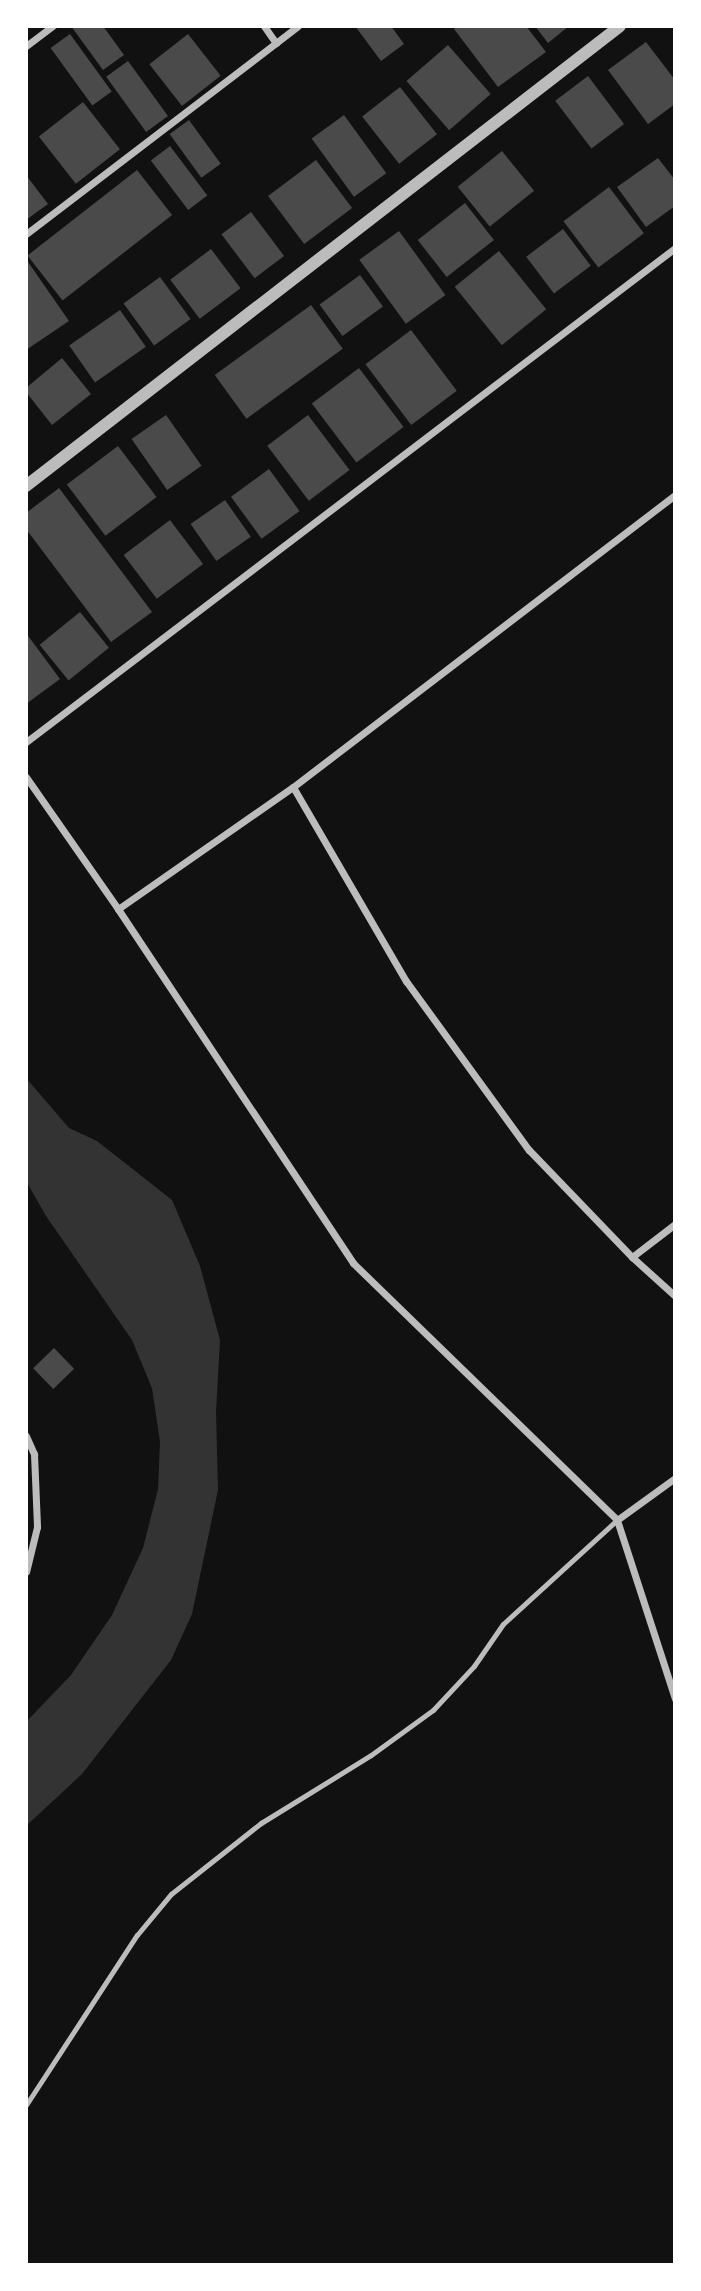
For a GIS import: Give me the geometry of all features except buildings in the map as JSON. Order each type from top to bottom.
[{"type":"street","points":[[26,46],[53,26]]},
{"type":"street","points":[[264,26],[276,43]]},
{"type":"street","points":[[26,233],[298,26]]},
{"type":"street","points":[[26,485],[620,26]]},
{"type":"street","points":[[26,742],[675,248]]},
{"type":"street","points":[[118,909],[293,787],[675,495]]},
{"type":"street","points":[[26,777],[118,909],[353,1263],[617,1520],[675,1699]]},
{"type":"street","points":[[293,787],[406,981],[529,1150],[632,1257],[675,1296]]},
{"type":"street","points":[[632,1257],[675,1224]]},
{"type":"street","points":[[26,1437],[34,1454],[37,1527],[26,1572]]},
{"type":"street","points":[[617,1520],[675,1478]]},
{"type":"lane","points":[[26,2105],[137,1935],[171,1894],[261,1823],[371,1755],[433,1710],[474,1666],[503,1624],[617,1520]]},
{"type":"shaded area","points":[[26,1078],[69,1128],[97,1141],[172,1200],[200,1266],[220,1340],[216,1412],[218,1490],[192,1614],[171,1660],[82,1774],[26,1826],[26,1722],[71,1675],[112,1615],[143,1548],[158,1489],[160,1442],[152,1388],[132,1340],[46,1216],[26,1181]]}]
